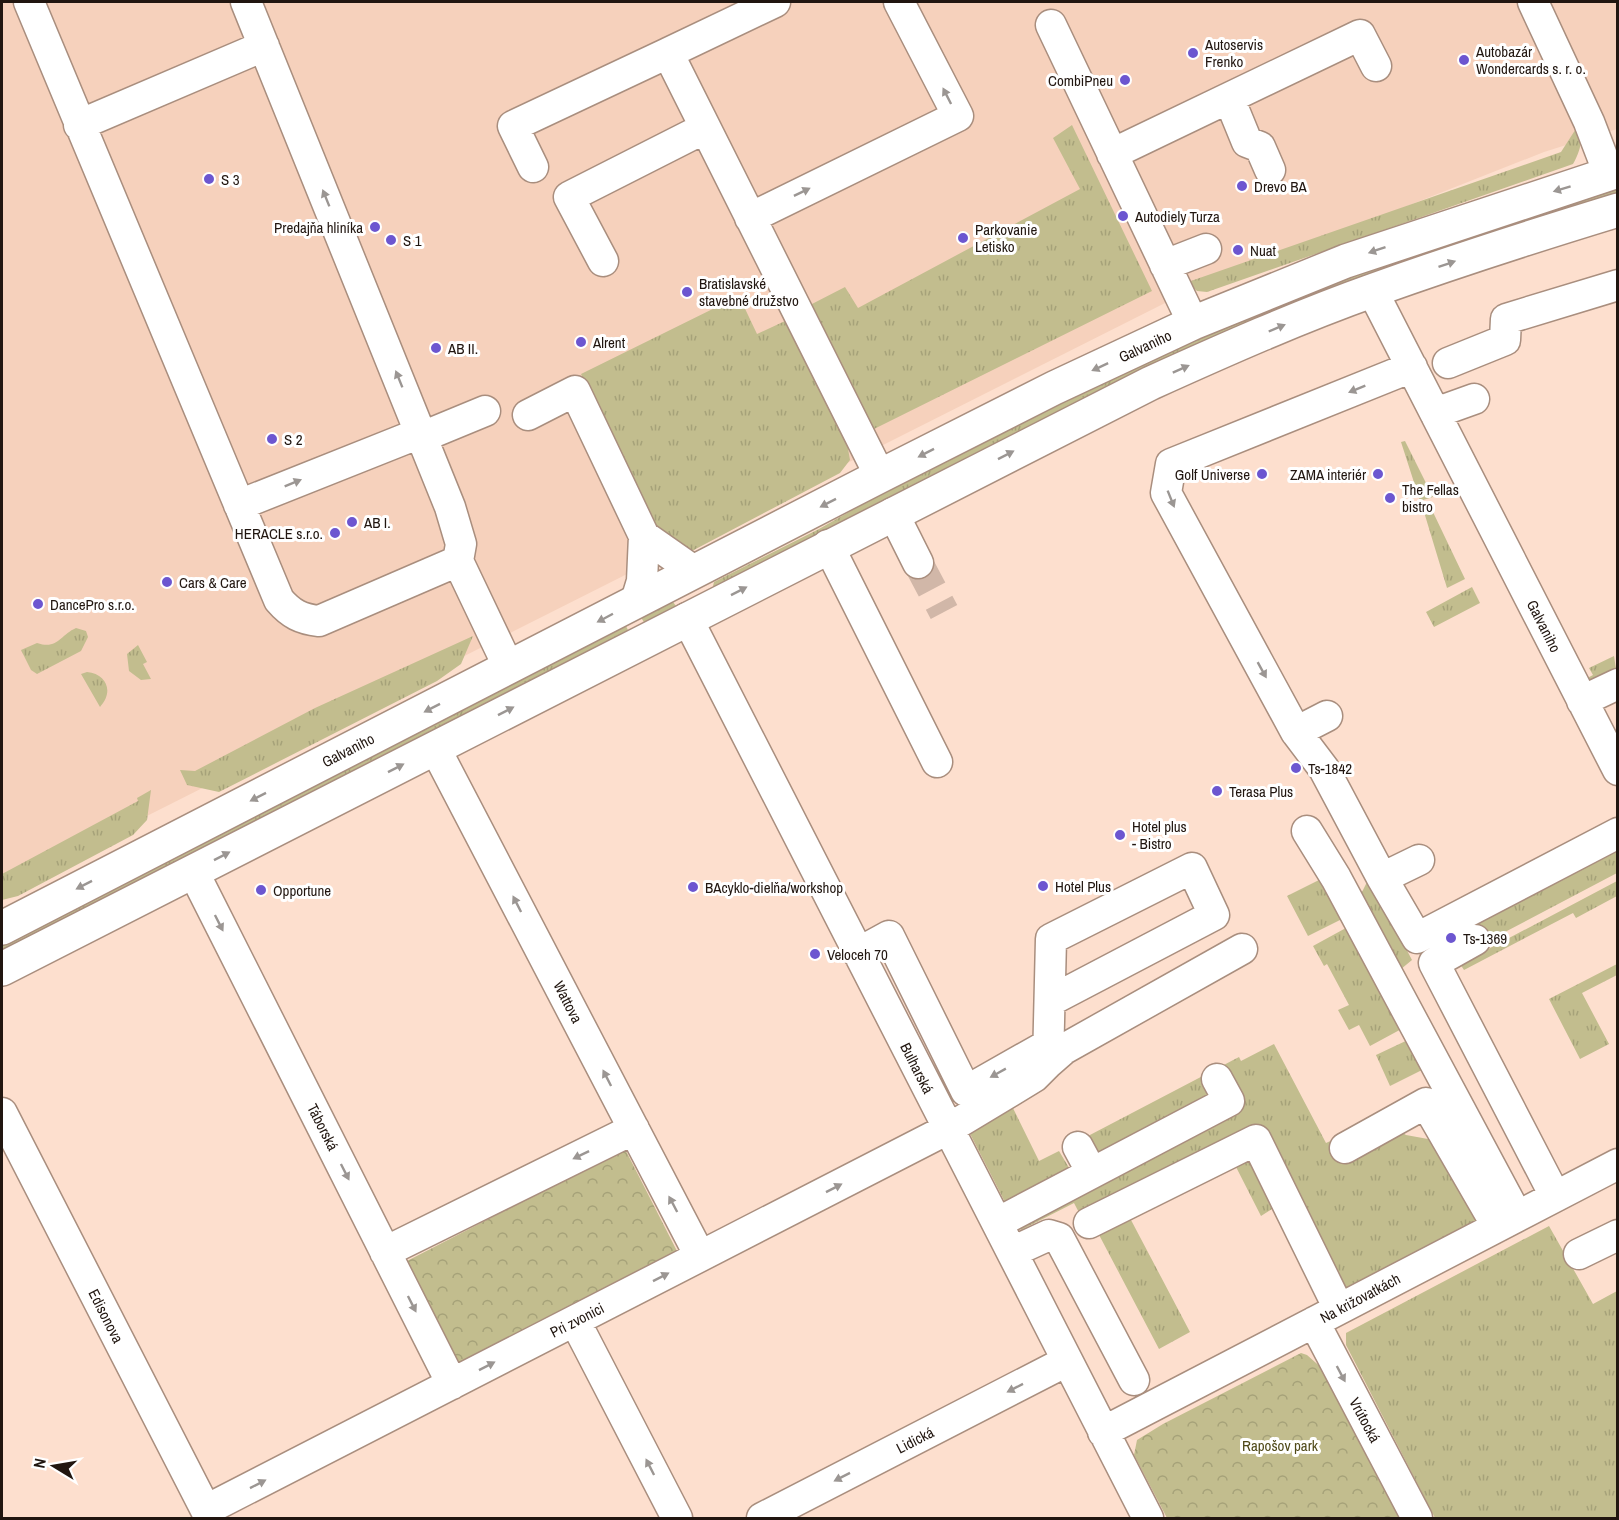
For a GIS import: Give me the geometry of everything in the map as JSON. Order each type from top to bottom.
[{"type":"main road","name":"Galvaniho","points":[[2,927],[1054,388],[1193,323],[1346,261],[1613,173]]},
{"type":"main road","points":[[2,969],[828,545],[1151,383],[1283,325],[1372,290],[1484,251],[1617,210]]},
{"type":"main road","points":[[687,618],[694,571]]},
{"type":"street","points":[[29,2],[279,600],[290,613],[306,620],[319,621],[458,561]]},
{"type":"street","points":[[246,2],[450,507],[461,544],[458,561],[509,668]]},
{"type":"street","points":[[533,167],[513,126],[775,2]]},
{"type":"street","points":[[750,218],[958,116],[899,2]]},
{"type":"street","points":[[1533,2],[1613,173]]},
{"type":"street","points":[[1051,25],[1193,323]]},
{"type":"street","points":[[1112,154],[1360,35],[1376,66]]},
{"type":"street","points":[[75,116],[264,46]]},
{"type":"street","points":[[668,53],[880,476]]},
{"type":"street","points":[[1229,98],[1247,142],[1260,147],[1270,170]]},
{"type":"street","points":[[603,261],[569,197],[705,128]]},
{"type":"street","points":[[1165,265],[1206,249]]},
{"type":"street","points":[[1448,363],[1505,340],[1506,319],[1617,285]]},
{"type":"street","name":"Galvaniho","points":[[1372,290],[1617,770]]},
{"type":"street","points":[[1412,367],[1171,464],[1166,493],[1296,732],[1324,769],[1417,938],[1617,833]]},
{"type":"street","points":[[528,415],[575,391],[644,536],[642,581],[636,601]]},
{"type":"street","points":[[1435,413],[1474,399]]},
{"type":"street","points":[[239,505],[485,411]]},
{"type":"street","points":[[893,513],[918,562]]},
{"type":"street","points":[[644,536],[694,571]]},
{"type":"street","points":[[828,545],[937,762]]},
{"type":"street","name":"Bulharská","points":[[687,618],[1148,1518]]},
{"type":"street","points":[[1582,701],[1617,684]]},
{"type":"street","points":[[1296,732],[1327,716]]},
{"type":"street","name":"Wattova","points":[[435,747],[700,1256]]},
{"type":"street","points":[[1307,831],[1336,878],[1507,1221]]},
{"type":"street","points":[[1382,878],[1419,860]]},
{"type":"street","points":[[1048,1053],[1051,939],[1192,868],[1214,915],[1050,1001]]},
{"type":"street","name":"Táborská","points":[[193,871],[452,1384]]},
{"type":"street","points":[[858,953],[889,936],[966,1091],[1048,1053],[1064,1049],[1242,950]]},
{"type":"street","points":[[1475,940],[1434,963],[1555,1196]]},
{"type":"street","name":"Pri zvonici","points":[[208,1514],[452,1384],[948,1129],[1034,1077],[1048,1053]]},
{"type":"street","points":[[997,1223],[1229,1101],[1217,1079]]},
{"type":"street","points":[[1345,1148],[1426,1103],[1507,1221]]},
{"type":"street","name":"Edisonova","points":[[2,1113],[208,1514]]},
{"type":"street","points":[[385,1252],[634,1130]]},
{"type":"street","name":"Vrútocká","points":[[1089,1223],[1256,1140],[1327,1315],[1417,1518]]},
{"type":"street","points":[[1078,1147],[1092,1173]]},
{"type":"street","name":"Na križovatkách","points":[[1103,1431],[1617,1164]]},
{"type":"street","points":[[1579,1254],[1617,1235]]},
{"type":"street","points":[[1012,1252],[1049,1236],[1059,1238],[1134,1380]]},
{"type":"street","points":[[574,1321],[677,1518]]},
{"type":"street","name":"Lidická","points":[[762,1518],[1067,1361]]},
{"type":"shaded area","points":[[2,2],[1617,2],[1617,129],[1544,152],[1177,297],[2,889]]},
{"type":"green space","points":[[1579,124],[1580,144],[1573,164],[1207,292],[1197,291],[1188,282],[1561,152]]},
{"type":"green space","points":[[1072,125],[1152,291],[872,430],[810,305],[845,287],[858,308],[1080,189],[1053,138]]},
{"type":"green space","points":[[1617,185],[1617,195],[1080,401],[943,470],[826,535],[715,589],[713,586],[714,582],[819,529],[919,472],[1250,311]]},
{"type":"green space","points":[[739,296],[757,334],[785,321],[847,443],[850,460],[840,473],[690,552],[666,539],[646,515],[581,374]]},
{"type":"green space","points":[[1405,441],[1433,497],[1420,501],[1401,442]]},
{"type":"green space","points":[[1432,510],[1465,579],[1447,588],[1424,512]]},
{"type":"green space","points":[[1472,587],[1480,603],[1434,627],[1426,612]]},
{"type":"green space","points":[[670,598],[676,606],[672,611],[645,624],[639,614]]},
{"type":"green space","points":[[624,622],[629,632],[3,953],[2,943]]},
{"type":"green space","points":[[76,628],[86,631],[88,637],[81,651],[37,674],[31,670],[21,650],[37,643],[50,645]]},
{"type":"green space","points":[[473,636],[461,664],[437,681],[219,792],[187,785],[180,770],[195,771],[315,708]]},
{"type":"green space","points":[[138,645],[147,662],[143,664],[151,679],[141,680],[129,671],[127,654]]},
{"type":"green space","points":[[1614,656],[1616,669],[1604,680],[1594,683],[1578,683],[1593,675],[1589,668]]},
{"type":"green space","points":[[87,672],[99,676],[106,685],[107,695],[100,707],[81,674]]},
{"type":"green space","points":[[151,790],[147,820],[133,835],[18,896],[2,900],[2,874],[138,801],[137,798]]},
{"type":"green space","points":[[1617,843],[1617,873],[1484,943],[1458,925]]},
{"type":"green space","points":[[1329,875],[1350,915],[1308,936],[1287,896]]},
{"type":"green space","points":[[1369,878],[1412,960],[1395,974],[1358,900]]},
{"type":"green space","points":[[1617,881],[1617,896],[1576,918],[1573,913],[1464,970],[1460,964]]},
{"type":"green space","points":[[1355,923],[1407,1026],[1370,1046],[1359,1025],[1349,1030],[1338,1010],[1349,1005],[1327,964],[1324,966],[1313,946]]},
{"type":"green space","points":[[1617,964],[1617,975],[1582,993],[1609,1044],[1580,1059],[1549,999]]},
{"type":"green space","points":[[1412,1038],[1428,1067],[1390,1086],[1376,1055]]},
{"type":"green space","points":[[1274,1044],[1326,1143],[1337,1138],[1397,1129],[1406,1135],[1439,1141],[1481,1222],[1345,1291],[1294,1195],[1261,1216],[1235,1165],[1131,1220],[1190,1332],[1159,1349],[1097,1231],[1088,1230],[1074,1203],[1021,1230],[1014,1219],[1221,1098],[1103,1162],[1088,1136],[1239,1057],[1241,1061]]},
{"type":"green space","points":[[1008,1098],[1039,1161],[1059,1151],[1074,1176],[1009,1210],[964,1122]]},
{"type":"green space","points":[[625,1149],[678,1253],[458,1364],[405,1262]]},
{"type":"green space","points":[[1549,1226],[1593,1304],[1617,1291],[1617,1518],[1435,1518],[1346,1345],[1346,1333]]},
{"type":"green space","name":"Rapošov park","points":[[1301,1353],[1307,1355],[1324,1370],[1399,1518],[1167,1518],[1134,1455],[1137,1440],[1163,1424]]},
{"type":"tunnel","points":[[918,563],[944,612]]},
{"type":"place","name":"Autoservis Frenko","points":[[1193,53]]},
{"type":"place","name":"Autobazár Wondercards s. r. o.","points":[[1464,60]]},
{"type":"place","name":"CombiPneu","points":[[1125,80]]},
{"type":"place","name":"S 3","points":[[209,179]]},
{"type":"place","name":"Drevo BA","points":[[1242,186]]},
{"type":"place","name":"Autodiely Turza","points":[[1123,216]]},
{"type":"place","name":"Predajňa hliníka","points":[[375,227]]},
{"type":"place","name":"Parkovanie Letisko","points":[[963,238]]},
{"type":"place","name":"S 1","points":[[391,240]]},
{"type":"place","name":"Nuat","points":[[1238,250]]},
{"type":"place","name":"Bratislavské stavebné družstvo","points":[[687,292]]},
{"type":"place","name":"Alrent","points":[[581,342]]},
{"type":"place","name":"AB II.","points":[[436,348]]},
{"type":"place","name":"S 2","points":[[272,439]]},
{"type":"place","name":"Golf Universe","points":[[1262,474]]},
{"type":"place","name":"ZAMA interiér","points":[[1378,474]]},
{"type":"place","name":"The Fellas bistro","points":[[1390,498]]},
{"type":"place","name":"AB I.","points":[[352,522]]},
{"type":"place","name":"HERACLE s.r.o.","points":[[335,533]]},
{"type":"place","name":"Cars & Care","points":[[167,582]]},
{"type":"place","name":"DancePro s.r.o.","points":[[38,604]]},
{"type":"place","name":"Ts-1842","points":[[1296,768]]},
{"type":"place","name":"Terasa Plus","points":[[1217,791]]},
{"type":"place","name":"Hotel plus - Bistro","points":[[1120,835]]},
{"type":"place","name":"Hotel Plus","points":[[1043,886]]},
{"type":"place","name":"BAcyklo-dielňa/workshop","points":[[693,887]]},
{"type":"place","name":"Opportune","points":[[261,890]]},
{"type":"place","name":"Ts-1369","points":[[1451,938]]},
{"type":"place","name":"Veloceh 70","points":[[815,954]]}]
